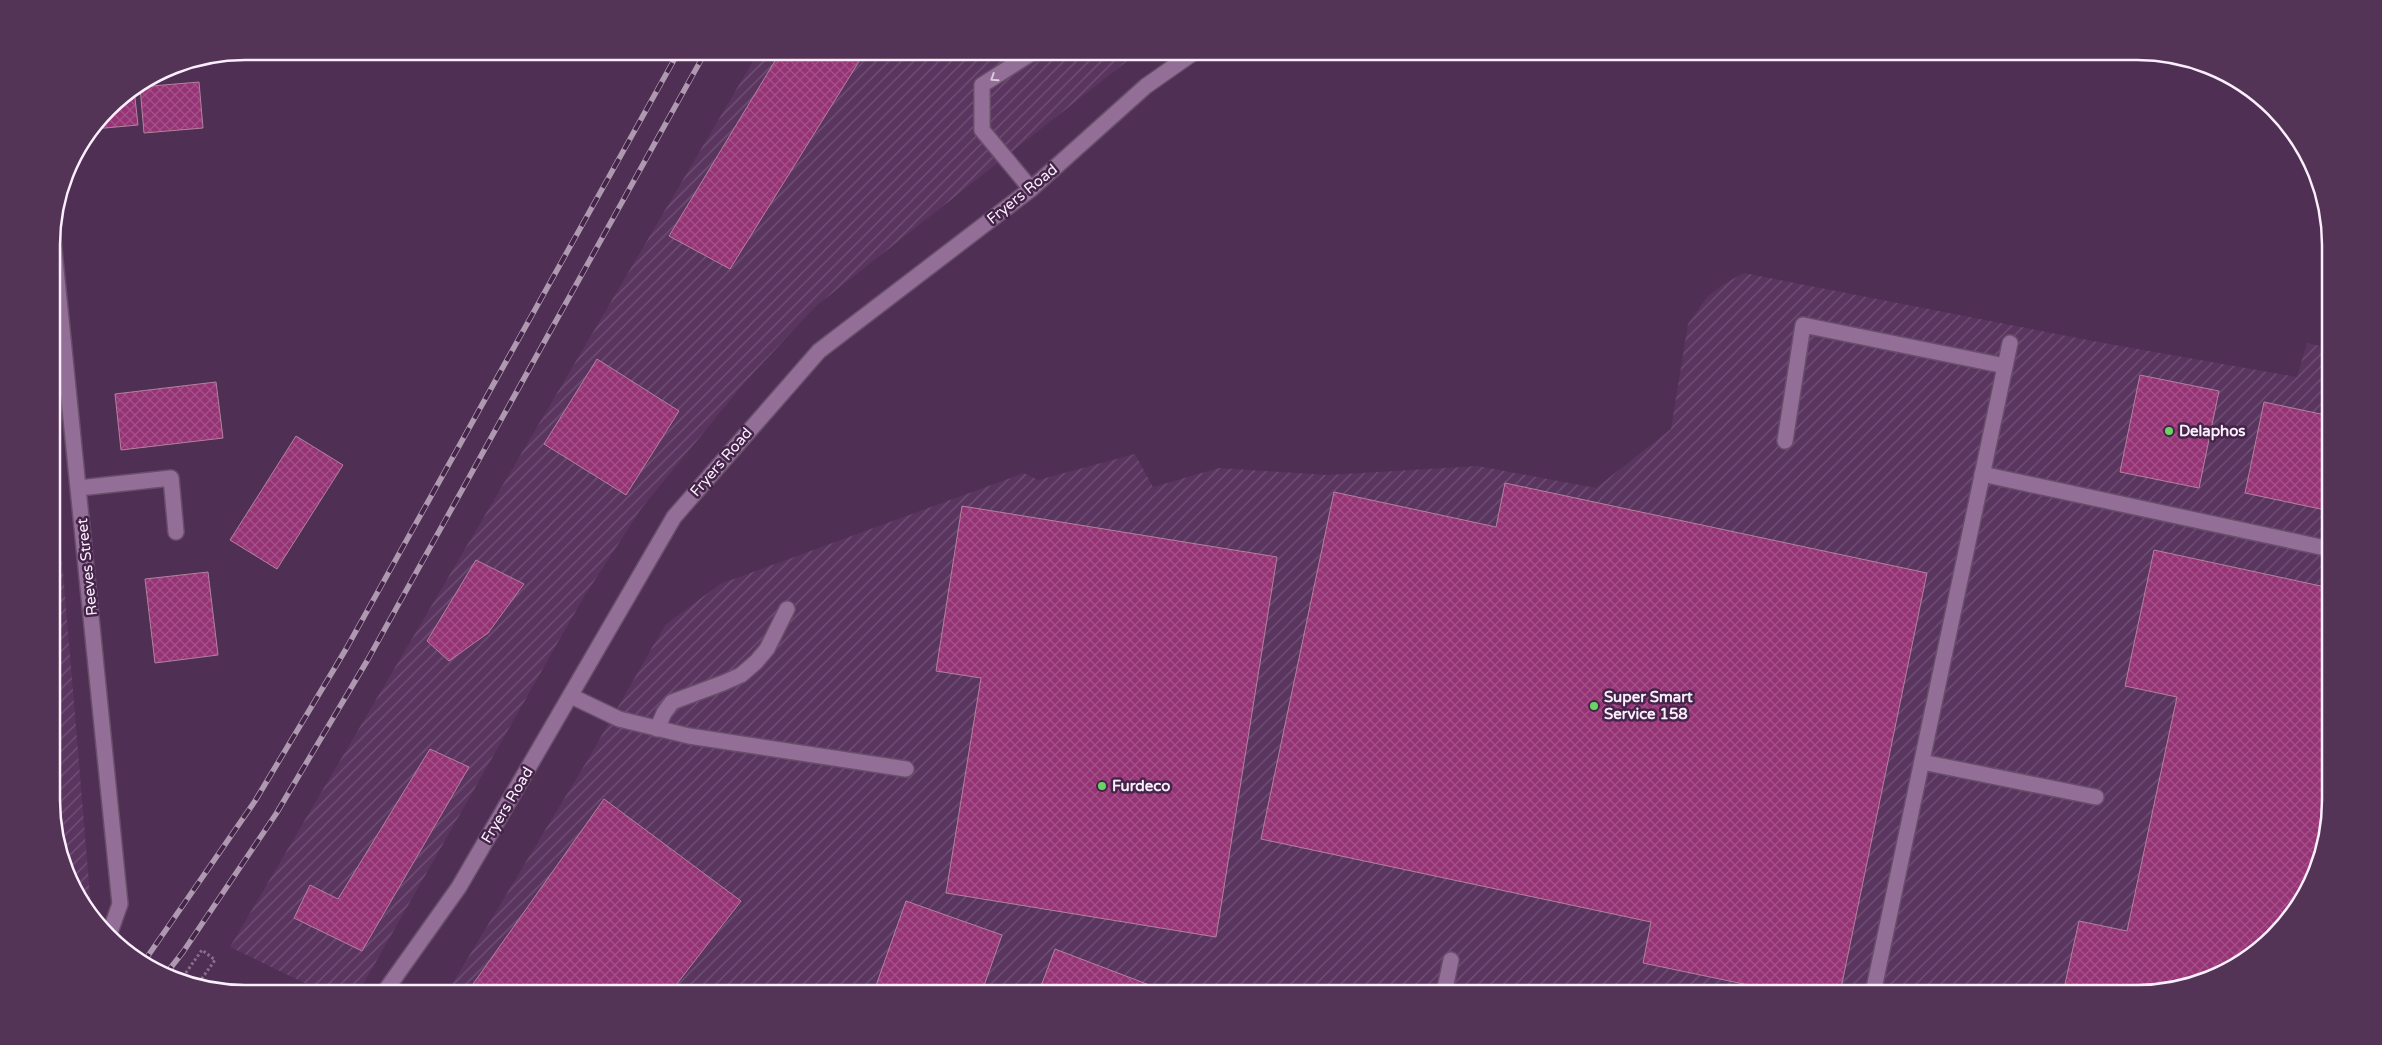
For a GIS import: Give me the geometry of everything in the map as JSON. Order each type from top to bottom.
[{"type":"street","points":[[1021,60],[982,86],[982,130],[1032,189]]},
{"type":"street","name":"Fryers Road","points":[[389,985],[459,887],[674,517],[819,351],[1032,189],[1146,86],[1183,60]]},
{"type":"street","points":[[1784,441],[1803,326],[2005,366]]},
{"type":"street","name":"Reeves Street","points":[[60,328],[79,488],[120,904],[111,928]]},
{"type":"street","points":[[1876,985],[2010,343]]},
{"type":"street","points":[[1982,474],[2322,547]]},
{"type":"street","points":[[79,488],[171,478],[176,532]]},
{"type":"street","points":[[657,729],[664,713],[672,702],[741,675],[756,662],[767,649],[787,609]]},
{"type":"street","points":[[571,696],[619,719],[688,736],[906,770]]},
{"type":"street","points":[[1922,762],[2096,797]]},
{"type":"street","points":[[1446,985],[1451,960]]},
{"type":"path","points":[[185,975],[202,950],[215,960],[201,980]]},
{"type":"shaded area","points":[[754,60],[1129,60],[816,306],[745,382],[641,509],[582,600],[363,985],[308,985],[230,947]]},
{"type":"shaded area","points":[[1744,273],[2098,342],[2297,377],[2307,343],[2322,346],[2322,812],[2316,848],[2303,882],[2284,913],[2250,947],[2208,971],[2185,979],[2149,985],[451,985],[587,761],[665,625],[720,584],[1024,473],[1038,480],[1135,454],[1153,487],[1219,468],[1327,475],[1478,466],[1596,488],[1671,429],[1688,324],[1707,297],[1724,284]]},
{"type":"shaded area","points":[[60,536],[91,902],[74,871],[66,848],[60,812]]},
{"type":"building","points":[[776,60],[860,60],[730,269],[669,236]]},
{"type":"building","points":[[199,82],[203,128],[144,133],[140,92],[150,86]]},
{"type":"building","points":[[135,96],[138,125],[101,128]]},
{"type":"building","points":[[597,359],[679,411],[626,495],[544,444]]},
{"type":"building","name":"Delaphos","points":[[2140,375],[2219,391],[2199,488],[2120,472]]},
{"type":"building","points":[[216,382],[223,438],[121,450],[115,394]]},
{"type":"building","points":[[2264,402],[2322,414],[2322,509],[2245,493]]},
{"type":"building","points":[[296,436],[343,465],[277,569],[230,540]]},
{"type":"building","name":"Super Smart Service 158","points":[[1505,483],[1927,573],[1842,985],[1749,985],[1643,963],[1651,922],[1261,839],[1334,492],[1496,527]]},
{"type":"building","name":"Furdeco","points":[[962,506],[1277,557],[1216,937],[946,893],[981,678],[936,671]]},
{"type":"building","points":[[2154,550],[2322,586],[2322,812],[2316,848],[2303,882],[2291,903],[2268,931],[2250,947],[2208,971],[2185,979],[2149,985],[2065,985],[2079,921],[2127,931],[2177,697],[2125,686]]},
{"type":"building","points":[[476,560],[524,584],[488,633],[449,661],[427,641]]},
{"type":"building","points":[[208,572],[218,655],[155,663],[145,579]]},
{"type":"building","points":[[430,749],[469,767],[362,951],[294,918],[310,885],[338,899]]},
{"type":"building","points":[[604,799],[741,901],[676,985],[472,985]]},
{"type":"building","points":[[906,901],[1002,935],[984,985],[876,985]]},
{"type":"building","points":[[1055,949],[1149,985],[1041,985]]},
{"type":"railway","points":[[147,957],[255,801],[346,649],[674,60]]},
{"type":"railway","points":[[170,969],[276,814],[367,661],[701,60]]},
{"type":"place","name":"Delaphos","points":[[2169,431]]},
{"type":"place","name":"Super Smart Service 158","points":[[1594,706]]},
{"type":"place","name":"Furdeco","points":[[1102,786]]}]
